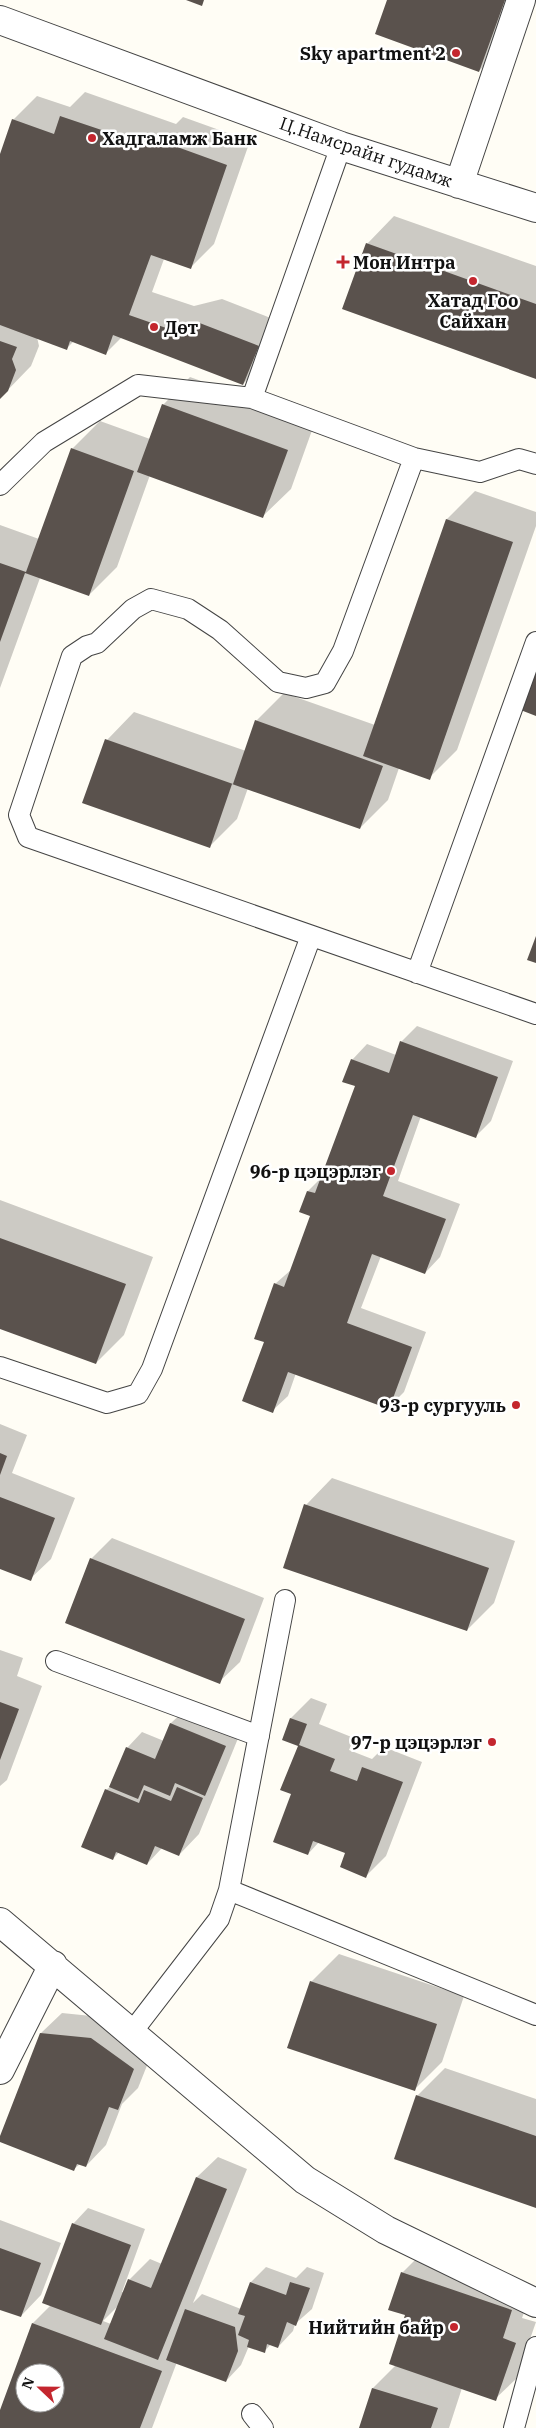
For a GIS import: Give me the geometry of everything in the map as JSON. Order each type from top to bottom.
[{"type":"street","points":[[459,184],[520,0]]},
{"type":"street","name":"Ц.Намсрайн гудамж","points":[[0,20],[341,146],[536,208]]},
{"type":"street","points":[[0,1922],[54,1965],[305,2180],[386,2230],[536,2303]]},
{"type":"street","points":[[0,2070],[54,1965]]},
{"type":"lane","points":[[252,398],[341,146]]},
{"type":"lane","points":[[0,486],[44,442],[138,385],[252,398],[414,458],[480,472],[519,458],[536,464]]},
{"type":"lane","points":[[414,458],[343,651],[325,683],[306,688],[278,682],[220,630],[188,609],[151,599],[133,609],[97,644],[87,646],[72,656],[19,816],[28,837],[536,1014]]},
{"type":"lane","points":[[417,973],[536,642]]},
{"type":"lane","points":[[0,1367],[107,1404],[138,1394],[152,1369],[311,936]]},
{"type":"lane","points":[[132,2032],[219,1919],[229,1890],[285,1600]]},
{"type":"lane","points":[[56,1661],[259,1736]]},
{"type":"lane","points":[[229,1890],[536,2015]]},
{"type":"lane","points":[[514,2428],[536,2347]]},
{"type":"building","points":[[186,0],[204,0],[202,6]]},
{"type":"building","name":"Sky apartment 2","points":[[387,0],[505,0],[479,72],[375,34]]},
{"type":"building","points":[[60,116],[152,147],[158,140],[227,165],[191,269],[151,255],[129,315],[169,329],[197,322],[259,346],[243,385],[113,335],[106,355],[70,341],[67,350],[0,325],[0,154],[12,119],[54,134]]},
{"type":"building","points":[[366,243],[536,304],[536,379],[342,309]]},
{"type":"building","points":[[0,341],[17,347],[12,359],[16,370],[8,391],[0,399]]},
{"type":"building","points":[[162,404],[288,450],[263,518],[137,472]]},
{"type":"building","points":[[71,448],[134,471],[89,596],[25,573],[0,642],[0,563],[26,572]]},
{"type":"building","points":[[446,519],[513,542],[430,780],[363,756]]},
{"type":"building","points":[[536,666],[536,716],[518,709]]},
{"type":"building","points":[[255,720],[383,766],[360,829],[232,784],[210,848],[82,803],[105,739],[233,784]]},
{"type":"building","points":[[536,936],[536,963],[527,960]]},
{"type":"building","points":[[400,1041],[498,1077],[476,1138],[413,1115],[383,1196],[446,1219],[425,1274],[372,1254],[347,1323],[412,1347],[389,1409],[288,1372],[273,1413],[242,1401],[264,1342],[254,1339],[274,1283],[284,1287],[310,1216],[299,1212],[307,1191],[315,1193],[355,1086],[342,1082],[351,1059],[389,1073]]},
{"type":"building","points":[[0,1238],[126,1284],[96,1364],[0,1329]]},
{"type":"building","points":[[0,1453],[7,1456],[0,1475]]},
{"type":"building","points":[[0,1497],[55,1518],[31,1581],[0,1569]]},
{"type":"building","points":[[304,1504],[489,1568],[467,1631],[283,1568]]},
{"type":"building","points":[[90,1558],[245,1619],[220,1684],[65,1623]]},
{"type":"building","points":[[0,1702],[19,1709],[0,1760]]},
{"type":"building","points":[[290,1718],[307,1724],[299,1745],[335,1759],[330,1771],[357,1781],[362,1767],[403,1782],[366,1878],[340,1867],[345,1853],[313,1841],[308,1855],[273,1842],[291,1794],[280,1790],[298,1746],[282,1740]]},
{"type":"building","points":[[170,1723],[226,1746],[205,1796],[175,1783],[170,1796],[144,1785],[138,1799],[109,1787],[126,1747],[155,1759]]},
{"type":"building","points":[[177,1787],[203,1798],[179,1856],[155,1846],[147,1865],[116,1852],[113,1860],[81,1847],[105,1789],[139,1803],[144,1790],[171,1801]]},
{"type":"building","points":[[310,1981],[437,2024],[415,2091],[287,2048]]},
{"type":"building","points":[[40,2033],[91,2038],[134,2069],[118,2110],[109,2107],[86,2167],[77,2164],[74,2171],[0,2142],[0,2136]]},
{"type":"building","points":[[416,2095],[536,2136],[536,2208],[394,2159]]},
{"type":"building","points":[[196,2177],[227,2189],[158,2360],[104,2339],[128,2279],[151,2288]]},
{"type":"building","points":[[72,2223],[131,2245],[101,2325],[42,2303]]},
{"type":"building","points":[[0,2248],[41,2263],[21,2317],[0,2310]]},
{"type":"building","name":"Нийтийн байр","points":[[401,2272],[512,2310],[503,2338],[516,2343],[496,2401],[389,2364],[405,2315],[388,2310]]},
{"type":"building","points":[[250,2282],[286,2295],[290,2282],[310,2288],[296,2326],[287,2322],[278,2348],[267,2344],[265,2353],[247,2347],[249,2340],[238,2335],[245,2316],[238,2314]]},
{"type":"building","points":[[185,2309],[235,2327],[238,2351],[226,2382],[166,2360]]},
{"type":"building","points":[[32,2323],[162,2371],[140,2428],[0,2428],[0,2410],[15,2369],[15,2413],[65,2413],[65,2363],[17,2363]]},
{"type":"building","points":[[372,2388],[438,2408],[431,2428],[359,2428]]},
{"type":"place","name":"Sky apartment 2","points":[[456,53]]},
{"type":"place","name":"Хадгаламж Банк","points":[[92,138]]},
{"type":"place","name":"Мон Интра","points":[[343,262]]},
{"type":"place","name":"Хатад Гоо Сайхан","points":[[473,281]]},
{"type":"place","name":"Дөт","points":[[154,327]]},
{"type":"place","name":"96-р цэцэрлэг","points":[[391,1171]]},
{"type":"place","name":"93-р сургууль","points":[[516,1405]]},
{"type":"place","name":"97-р цэцэрлэг","points":[[492,1742]]},
{"type":"place","name":"Нийтийн байр","points":[[454,2327]]}]
